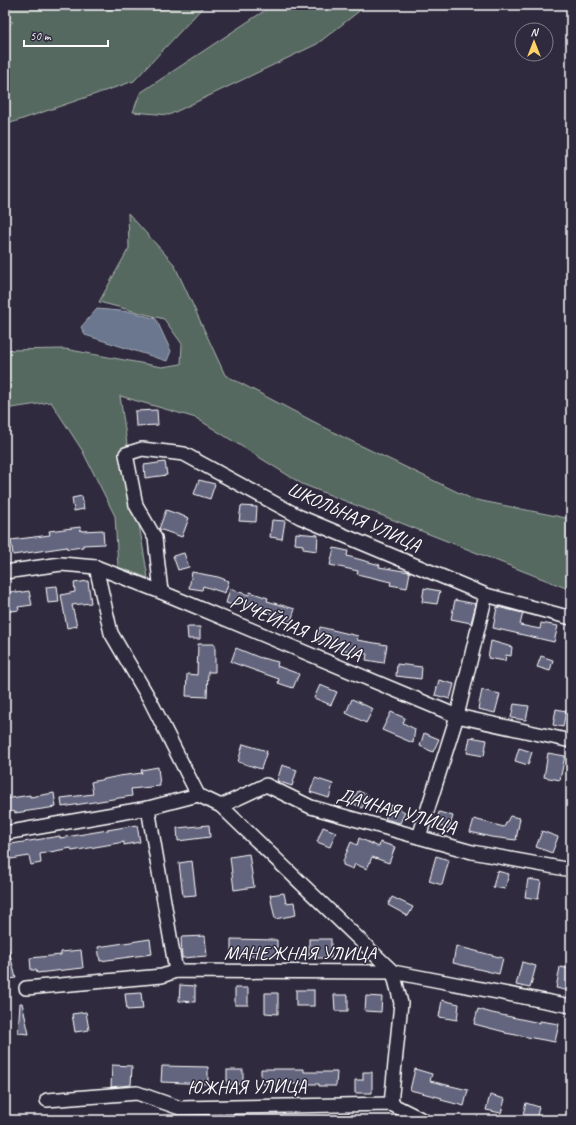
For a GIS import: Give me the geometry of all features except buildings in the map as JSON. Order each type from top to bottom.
[{"type":"street","name":"ШКОЛЬНАЯ УЛИЦА","points":[[161,592],[155,538],[136,505],[126,454],[142,449],[184,454],[300,517],[486,595],[571,618]]},
{"type":"street","name":"РУЧЕЙНАЯ УЛИЦА","points":[[5,572],[61,564],[96,567],[161,592],[457,716],[571,741]]},
{"type":"street","points":[[96,567],[111,633],[150,700],[198,795],[220,806],[393,972],[401,1003],[390,1104]]},
{"type":"street","points":[[419,837],[457,716],[486,595]]},
{"type":"street","name":"ДАЧНАЯ УЛИЦА","points":[[220,806],[266,785],[311,807],[472,852],[571,870]]},
{"type":"street","points":[[5,833],[148,808],[198,795]]},
{"type":"street","points":[[148,808],[176,971]]},
{"type":"street","name":"МАНЕЖНАЯ УЛИЦА","points":[[26,988],[162,976],[176,971],[393,972],[571,1006]]},
{"type":"street","name":"ЮЖНАЯ УЛИЦА","points":[[47,1100],[136,1093],[180,1108],[390,1104],[423,1120]]},
{"type":"green space","points":[[205,5],[134,81],[5,125],[5,28],[13,22],[5,20],[5,6],[151,10]]},
{"type":"green space","points":[[273,5],[367,5],[317,44],[169,115],[133,112],[140,93]]},
{"type":"green space","points":[[128,213],[174,264],[225,375],[343,437],[472,499],[571,519],[571,590],[302,484],[196,418],[120,396],[148,578],[118,567],[115,516],[82,450],[51,402],[5,409],[5,350],[65,349],[162,367],[181,364],[182,344],[164,319],[99,302],[129,248]]},
{"type":"water","points":[[5,5],[169,5],[151,10]]},
{"type":"water","points":[[97,309],[132,312],[156,319],[171,351],[167,361],[85,335],[81,327]]}]
